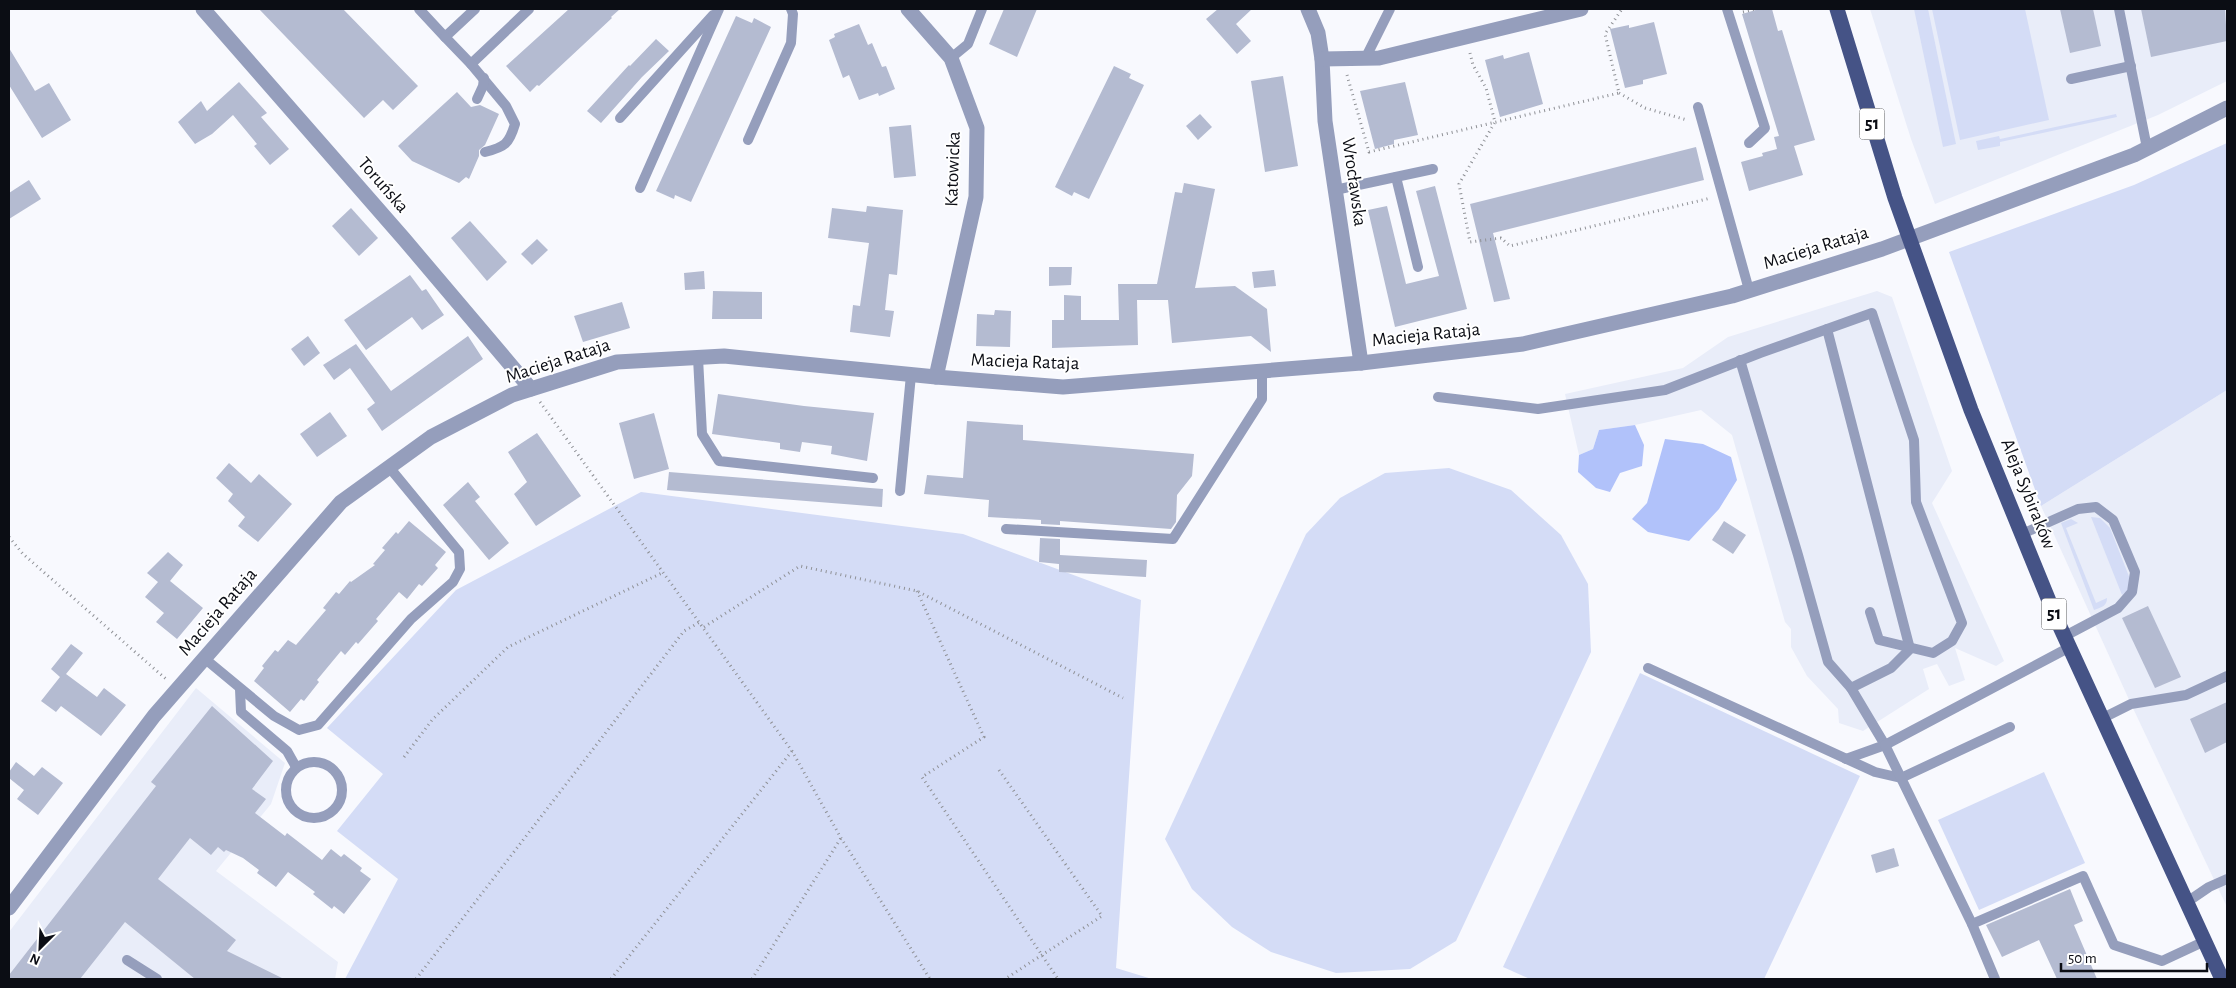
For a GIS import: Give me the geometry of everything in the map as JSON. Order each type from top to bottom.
[{"type":"main road","name":"Aleja Sybiraków","points":[[1837,9],[1893,193],[1971,410],[2067,642],[2222,979]]},
{"type":"street","name":"Toruńska","points":[[203,9],[404,239],[531,389]]},
{"type":"street","name":"Katowicka","points":[[908,9],[951,58],[977,128],[976,197],[936,377]]},
{"type":"street","name":"Wrocławska","points":[[1308,9],[1318,33],[1322,59],[1325,121],[1360,362]]},
{"type":"street","points":[[1322,59],[1372,59],[1581,9]]},
{"type":"street","name":"Macieja Rataja","points":[[9,908],[177,689],[341,502],[431,437],[512,395],[617,362],[724,356],[911,375],[1063,387],[1360,362],[1523,344],[1749,290],[1882,249],[2134,155],[2227,108]]},
{"type":"lane","points":[[419,9],[484,78],[506,106],[515,124],[510,141],[499,148],[485,152]]},
{"type":"lane","points":[[445,37],[474,9]]},
{"type":"lane","points":[[471,64],[529,9]]},
{"type":"lane","points":[[620,118],[719,9]]},
{"type":"lane","points":[[640,188],[719,9]]},
{"type":"lane","points":[[748,140],[791,43],[793,14],[791,9]]},
{"type":"lane","points":[[951,58],[968,44],[982,9]]},
{"type":"lane","points":[[1372,59],[1390,9]]},
{"type":"lane","points":[[1727,9],[1765,128],[1749,143]]},
{"type":"lane","points":[[2119,9],[2147,148]]},
{"type":"lane","points":[[2071,79],[2131,66]]},
{"type":"lane","points":[[477,99],[483,86],[484,78]]},
{"type":"lane","points":[[1698,108],[1749,290]]},
{"type":"lane","points":[[1335,190],[1433,169]]},
{"type":"lane","points":[[1396,177],[1418,267]]},
{"type":"lane","points":[[1438,397],[1538,409],[1665,390],[1740,360],[1872,313],[1914,440],[1916,502],[1962,622],[1952,641],[1933,653],[1879,640],[1870,612]]},
{"type":"lane","points":[[1827,329],[1910,648]]},
{"type":"lane","points":[[698,358],[702,434],[719,461],[872,478]]},
{"type":"lane","points":[[1740,360],[1828,662],[1851,688],[1885,745],[1972,924],[1995,979]]},
{"type":"lane","points":[[1006,529],[1173,539],[1262,399],[1262,370]]},
{"type":"lane","points":[[900,491],[911,375]]},
{"type":"lane","points":[[204,658],[274,716],[298,730],[318,725],[411,619],[453,582],[460,569],[460,552],[389,467]]},
{"type":"lane","points":[[1846,759],[1885,745],[2067,642],[2118,608],[2132,592],[2135,572],[2113,520],[2096,507],[2078,509],[2022,534]]},
{"type":"lane","points":[[1851,688],[1890,668],[1910,648]]},
{"type":"lane","points":[[1648,668],[1875,772],[1900,778],[2010,727]]},
{"type":"lane","points":[[2102,719],[2130,704],[2186,695],[2227,676]]},
{"type":"lane","points":[[240,689],[241,712],[287,751],[296,767]]},
{"type":"lane","points":[[313,761],[322,762],[337,772],[341,780],[341,798],[337,807],[330,814],[321,817],[301,816],[288,802],[286,782],[296,767],[313,761]]},
{"type":"lane","points":[[1972,924],[2083,876],[2114,945],[2162,961],[2205,941]]},
{"type":"lane","points":[[2187,902],[2209,887],[2227,879]]},
{"type":"lane","points":[[127,960],[157,979]]},
{"type":"path","points":[[1619,93],[1605,34],[1622,9]]},
{"type":"path","points":[[1466,37],[1473,65],[1486,88],[1495,122],[1460,184],[1470,242],[1501,238],[1510,246],[1718,197]]},
{"type":"path","points":[[1347,74],[1369,152],[1619,93],[1660,114],[1696,122]]},
{"type":"path","points":[[531,389],[792,751],[841,838],[930,979]]},
{"type":"path","points":[[9,537],[24,554],[177,689]]},
{"type":"path","points":[[704,627],[800,566],[917,591],[1123,698]]},
{"type":"path","points":[[404,757],[432,720],[508,647],[664,572]]},
{"type":"path","points":[[917,591],[984,737],[922,778],[1058,979]]},
{"type":"path","points":[[416,979],[684,631],[700,622]]},
{"type":"path","points":[[611,979],[792,751]]},
{"type":"path","points":[[999,770],[1102,916],[1005,979]]},
{"type":"path","points":[[752,979],[841,838]]},
{"type":"shaded area","points":[[1870,9],[2227,9],[2227,81],[2158,115],[1935,204],[1911,139]]},
{"type":"shaded area","points":[[1914,9],[1928,9],[1956,144],[1943,147]]},
{"type":"shaded area","points":[[1932,9],[2025,9],[2049,120],[1960,140]]},
{"type":"shaded area","points":[[2116,114],[2117,117],[2000,142],[2000,146],[1978,150],[1976,141],[1999,136],[2000,139]]},
{"type":"shaded area","points":[[2227,143],[2227,390],[2041,506],[1949,252],[2134,185]]},
{"type":"shaded area","points":[[1877,291],[1892,297],[1952,471],[1932,503],[2004,661],[1996,666],[1955,648],[1965,680],[1949,686],[1937,664],[1923,669],[1929,689],[1863,731],[1839,723],[1838,709],[1807,676],[1791,647],[1791,629],[1785,622],[1732,435],[1701,410],[1635,425],[1599,430],[1593,449],[1579,455],[1565,394],[1683,368],[1728,337]]},
{"type":"shaded area","points":[[2227,390],[2227,907],[2131,704],[2041,506]]},
{"type":"shaded area","points":[[1635,425],[1644,445],[1642,466],[1620,473],[1610,492],[1596,488],[1578,472],[1579,455],[1593,449],[1599,430]]},
{"type":"shaded area","points":[[1665,439],[1703,444],[1731,457],[1737,480],[1719,509],[1689,541],[1648,532],[1632,519],[1647,503]]},
{"type":"shaded area","points":[[1449,468],[1511,490],[1561,535],[1588,584],[1591,652],[1456,941],[1410,969],[1336,973],[1271,952],[1232,927],[1192,889],[1165,839],[1306,534],[1340,498],[1385,473]]},
{"type":"shaded area","points":[[641,492],[963,534],[1141,600],[1116,968],[1152,979],[345,979],[398,879],[337,831],[383,774],[327,728],[456,590]]},
{"type":"shaded area","points":[[2091,517],[2100,518],[2110,528],[2130,579],[2128,590],[2122,595]]},
{"type":"shaded area","points":[[2071,519],[2078,523],[2066,528],[2096,603],[2107,598],[2105,605],[2094,610],[2061,523]]},
{"type":"shaded area","points":[[1640,673],[1860,776],[1764,979],[1530,979],[1503,967]]},
{"type":"shaded area","points":[[196,688],[285,763],[271,804],[216,871],[338,962],[335,979],[9,979],[9,932]]},
{"type":"shaded area","points":[[2044,772],[2085,863],[1979,910],[1938,820]]},
{"type":"building","points":[[259,9],[343,9],[418,86],[393,110],[383,100],[364,118]]},
{"type":"building","points":[[569,9],[620,9],[539,86],[537,85],[530,92],[506,66]]},
{"type":"building","points":[[1004,9],[1037,9],[1017,57],[989,44]]},
{"type":"building","points":[[1218,9],[1252,9],[1236,24],[1251,41],[1237,54],[1206,19]]},
{"type":"building","points":[[1759,9],[1772,9],[1778,31],[1782,30],[1815,140],[1794,146],[1803,175],[1749,191],[1741,162],[1763,156],[1762,153],[1777,149],[1774,137],[1779,136],[1742,14]]},
{"type":"building","points":[[2060,9],[2093,9],[2101,46],[2070,53]]},
{"type":"building","points":[[2141,9],[2225,9],[2227,41],[2151,57]]},
{"type":"building","points":[[736,16],[752,23],[754,18],[771,27],[691,202],[675,195],[674,199],[656,191]]},
{"type":"building","points":[[1654,22],[1667,74],[1643,80],[1643,84],[1625,88],[1610,29],[1629,25],[1629,28]]},
{"type":"building","points":[[859,24],[868,45],[872,43],[882,67],[886,66],[895,89],[879,96],[878,93],[859,100],[849,75],[843,78],[829,40],[835,37],[834,34]]},
{"type":"building","points":[[656,39],[669,51],[642,77],[601,123],[587,111],[629,65]]},
{"type":"building","points":[[9,48],[35,91],[49,83],[71,120],[42,138],[9,85]]},
{"type":"building","points":[[1529,52],[1543,104],[1500,117],[1485,60],[1503,55],[1504,59]]},
{"type":"building","points":[[1114,66],[1131,74],[1129,78],[1144,85],[1089,199],[1074,192],[1072,196],[1055,187]]},
{"type":"building","points":[[1283,76],[1298,166],[1265,172],[1251,81]]},
{"type":"building","points":[[239,82],[267,113],[261,117],[289,149],[270,165],[254,146],[257,144],[233,115],[212,134],[195,144],[178,122],[201,101],[207,111]]},
{"type":"building","points":[[1405,82],[1418,135],[1394,140],[1394,144],[1375,149],[1360,91]]},
{"type":"building","points":[[457,92],[471,107],[480,105],[499,114],[485,145],[479,150],[479,156],[469,179],[466,177],[459,183],[412,161],[398,146]]},
{"type":"building","points":[[1200,114],[1212,127],[1198,140],[1186,126]]},
{"type":"building","points":[[911,125],[916,176],[894,178],[889,127]]},
{"type":"building","points":[[1696,147],[1704,180],[1493,233],[1510,299],[1494,302],[1470,204]]},
{"type":"building","points":[[29,180],[41,199],[9,219],[9,193]]},
{"type":"building","points":[[1184,183],[1215,189],[1195,288],[1235,286],[1267,309],[1271,352],[1251,336],[1172,343],[1168,300],[1137,300],[1138,345],[1052,348],[1052,320],[1064,320],[1064,295],[1081,296],[1081,320],[1119,320],[1118,284],[1157,284],[1175,192],[1182,193]]},
{"type":"building","points":[[1435,186],[1467,309],[1395,327],[1368,210],[1387,206],[1406,284],[1439,276],[1416,191]]},
{"type":"building","points":[[867,206],[903,210],[897,275],[889,274],[885,310],[894,311],[890,337],[850,332],[853,305],[860,306],[869,243],[828,238],[832,208],[866,212]]},
{"type":"building","points":[[351,208],[378,238],[359,256],[332,226]]},
{"type":"building","points":[[470,221],[507,262],[487,281],[451,238]]},
{"type":"building","points":[[537,239],[548,250],[532,265],[521,254]]},
{"type":"building","points":[[1049,267],[1072,267],[1071,285],[1049,286]]},
{"type":"building","points":[[1274,270],[1276,286],[1254,288],[1252,272]]},
{"type":"building","points":[[704,271],[705,289],[685,290],[684,273]]},
{"type":"building","points":[[410,275],[422,291],[426,289],[444,315],[422,330],[412,317],[366,350],[344,320]]},
{"type":"building","points":[[713,291],[762,292],[762,319],[712,319]]},
{"type":"building","points":[[622,302],[630,328],[583,342],[574,316]]},
{"type":"building","points":[[995,310],[1011,311],[1010,347],[976,346],[977,314],[994,315]]},
{"type":"building","points":[[308,336],[320,353],[304,366],[291,349]]},
{"type":"building","points":[[468,336],[483,359],[382,431],[367,409],[375,403],[350,368],[334,380],[323,365],[356,344],[391,391]]},
{"type":"building","points":[[718,394],[804,406],[874,413],[867,461],[831,454],[832,446],[802,442],[800,452],[780,449],[780,443],[712,434]]},
{"type":"building","points":[[330,412],[347,436],[317,457],[300,434]]},
{"type":"building","points":[[654,413],[669,469],[634,479],[619,423]]},
{"type":"building","points":[[967,421],[1023,425],[1023,440],[1194,454],[1192,476],[1177,495],[1176,522],[1171,529],[1060,521],[1060,525],[1041,524],[1041,520],[988,517],[989,500],[924,494],[927,475],[963,478]]},
{"type":"building","points":[[537,433],[581,496],[536,526],[514,494],[527,482],[508,452]]},
{"type":"building","points":[[229,463],[251,483],[259,474],[292,504],[258,542],[238,526],[245,517],[228,501],[233,494],[216,478]]},
{"type":"building","points":[[669,472],[883,489],[882,507],[667,490]]},
{"type":"building","points":[[468,482],[480,497],[475,501],[509,543],[489,560],[443,505]]},
{"type":"building","points":[[409,521],[446,552],[435,565],[438,568],[422,586],[419,584],[407,599],[399,592],[358,644],[356,642],[345,655],[341,651],[317,680],[319,682],[304,701],[301,699],[290,712],[254,681],[264,668],[262,666],[275,650],[278,652],[288,640],[296,645],[326,610],[323,608],[336,592],[339,594],[350,581],[375,565],[373,564],[385,550],[382,548]]},
{"type":"building","points":[[1724,521],[1746,535],[1733,554],[1712,540]]},
{"type":"building","points":[[1040,538],[1060,539],[1060,555],[1147,560],[1146,577],[1059,572],[1059,564],[1039,562]]},
{"type":"building","points":[[168,552],[183,565],[170,581],[203,608],[177,639],[156,622],[164,613],[145,597],[158,582],[147,573]]},
{"type":"building","points":[[2148,606],[2181,677],[2155,688],[2122,618]]},
{"type":"building","points":[[71,644],[83,653],[66,674],[97,697],[104,688],[126,705],[101,736],[61,706],[56,712],[41,701],[60,677],[51,669]]},
{"type":"building","points":[[2227,702],[2227,742],[2205,753],[2190,719]]},
{"type":"building","points":[[212,706],[273,761],[252,789],[266,799],[255,813],[285,836],[287,833],[322,860],[331,849],[341,857],[344,854],[362,868],[360,871],[371,879],[344,914],[334,906],[332,909],[313,894],[315,892],[288,872],[276,887],[257,873],[259,870],[243,858],[226,850],[224,852],[218,847],[211,855],[190,838],[158,879],[236,940],[227,951],[284,979],[195,979],[125,922],[80,979],[9,979],[9,975],[156,786],[151,782]]},
{"type":"building","points":[[16,762],[34,776],[42,767],[63,783],[38,815],[17,799],[24,790],[9,778],[9,772]]},
{"type":"building","points":[[1894,848],[1899,866],[1876,873],[1871,855]]},
{"type":"building","points":[[2070,889],[2083,921],[2074,925],[2097,979],[2057,979],[2039,940],[2002,957],[1986,925]]}]
